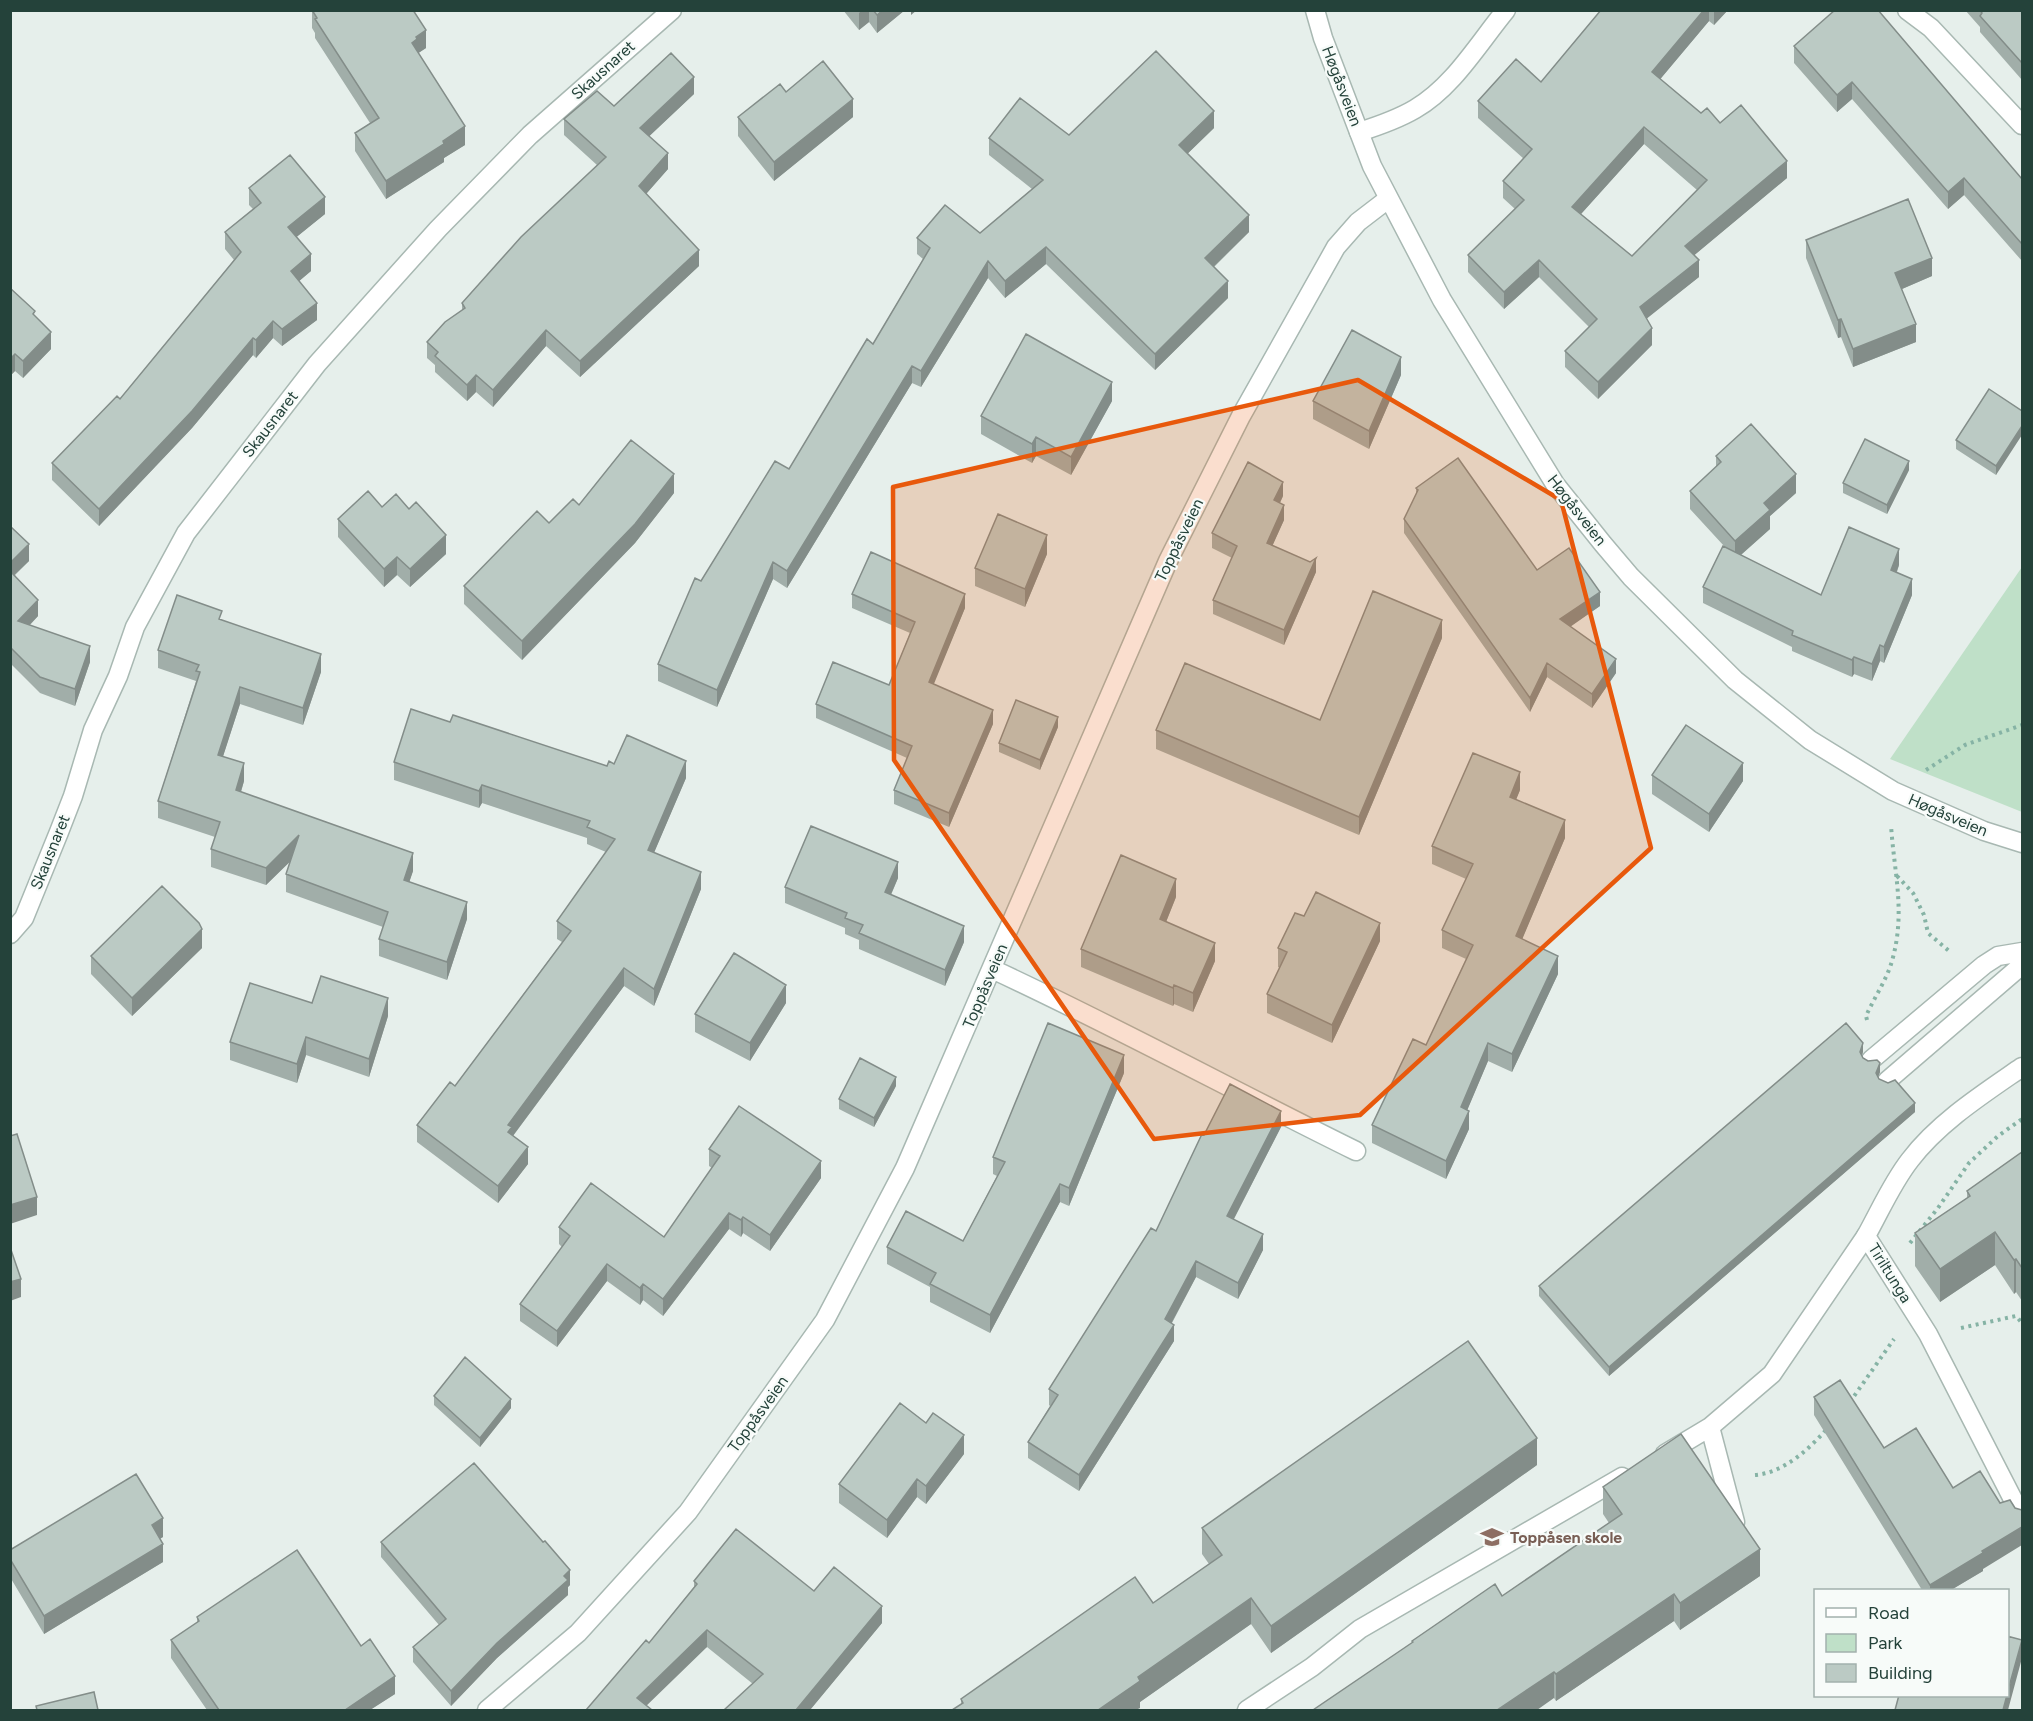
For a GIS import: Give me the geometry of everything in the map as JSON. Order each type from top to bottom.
[{"type":"street","name":"Skausnaret","points":[[10,934],[24,918],[73,796],[93,730],[118,676],[135,627],[186,533],[316,364],[438,229],[530,135],[672,10]]},
{"type":"street","name":"Høgåsveien","points":[[1316,10],[1323,38],[1359,132],[1388,199],[1442,300],[1555,484],[1603,544],[1631,577],[1735,680],[1817,744],[1893,791],[1984,831],[2022,843]]},
{"type":"street","points":[[1359,132],[1416,109],[1435,94],[1460,68],[1506,10]]},
{"type":"street","points":[[1907,10],[1930,28],[2022,125]]},
{"type":"street","name":"Toppåsveien","points":[[487,1710],[578,1633],[688,1512],[825,1320],[905,1168],[1168,561],[1236,426],[1336,247],[1358,222],[1388,199]]},
{"type":"street","points":[[1876,1056],[1998,956],[2022,952]]},
{"type":"street","points":[[1887,1081],[2022,965]]},
{"type":"street","points":[[992,969],[1089,1014],[1238,1093],[1356,1150]]},
{"type":"street","name":"Tiriltunga","points":[[2022,1067],[1955,1116],[1923,1146],[1896,1180],[1866,1236],[1928,1334],[2022,1517]]},
{"type":"street","points":[[1654,1459],[1710,1427],[1772,1374],[1866,1236]]},
{"type":"street","points":[[1710,1427],[1735,1522]]},
{"type":"street","points":[[1247,1710],[1312,1667],[1360,1629],[1636,1470]]},
{"type":"path","points":[[1876,1056],[1866,1016],[1892,963],[1898,937],[1900,900],[1891,827],[1893,791],[1965,745],[2022,725]]},
{"type":"path","points":[[1896,875],[1913,893],[1924,915],[1928,933],[1960,962],[1977,971]]},
{"type":"path","points":[[1888,1269],[1938,1208],[1969,1163],[1998,1136],[2022,1119]]},
{"type":"path","points":[[1845,1408],[1914,1312]]},
{"type":"path","points":[[1928,1334],[2016,1317],[2022,1323]]},
{"type":"path","points":[[1722,1470],[1743,1476],[1762,1475],[1782,1468],[1803,1453],[1833,1423]]},
{"type":"highlighted area","points":[[1358,380],[1561,500],[1651,848],[1360,1115],[1154,1139],[894,760],[893,487]]},
{"type":"green space","points":[[2022,567],[2022,812],[1890,759]]},
{"type":"building","points":[[312,10],[413,10],[426,30],[412,43],[465,126],[443,141],[444,144],[386,181],[355,133],[379,118],[315,19],[317,18]]},
{"type":"building","points":[[873,10],[883,10],[877,15]]},
{"type":"building","points":[[1601,10],[1704,10],[1652,72],[1701,113],[1707,108],[1720,123],[1741,105],[1787,161],[1685,246],[1699,260],[1640,307],[1652,328],[1598,382],[1565,351],[1597,319],[1539,260],[1504,292],[1468,255],[1524,200],[1503,181],[1532,149],[1478,101],[1516,59],[1541,82]],"holes":[[[1644,127],[1707,180],[1632,256],[1572,207]]]},
{"type":"building","points":[[1835,10],[1878,10],[2022,179],[2022,244],[1964,178],[1948,192],[1852,82],[1837,95],[1794,46]]},
{"type":"building","points":[[1980,10],[2022,10],[2022,63],[1980,16],[1982,13]]},
{"type":"building","points":[[1156,51],[1214,111],[1179,145],[1249,215],[1205,258],[1228,281],[1155,354],[1046,247],[1005,281],[988,261],[921,371],[912,366],[787,571],[773,562],[717,690],[658,664],[695,578],[701,581],[775,461],[789,469],[867,339],[873,344],[930,248],[917,238],[945,205],[980,233],[1043,180],[989,138],[1020,98],[1069,135]]},
{"type":"building","points":[[671,53],[694,77],[640,128],[668,153],[639,186],[699,250],[580,361],[546,330],[493,390],[476,375],[467,385],[435,356],[438,352],[427,342],[445,322],[465,308],[462,303],[521,237],[606,157],[564,119],[597,91],[614,106]]},
{"type":"building","points":[[823,61],[853,99],[774,162],[738,117],[780,84],[786,92]]},
{"type":"building","points":[[290,155],[325,197],[288,227],[311,254],[291,271],[317,303],[282,329],[273,321],[256,340],[253,338],[192,411],[99,509],[52,463],[117,396],[120,399],[241,252],[225,232],[261,203],[249,188]]},
{"type":"building","points":[[1908,199],[1932,258],[1895,273],[1916,324],[1853,349],[1841,319],[1838,320],[1806,240]]},
{"type":"building","points":[[10,288],[35,311],[33,314],[51,332],[23,361],[15,354],[10,359]]},
{"type":"building","points":[[1352,330],[1401,357],[1369,431],[1313,401]]},
{"type":"building","points":[[1026,334],[1112,382],[1071,457],[1036,437],[1032,444],[981,416]]},
{"type":"building","points":[[1989,389],[2022,411],[2022,426],[1996,466],[1956,440]]},
{"type":"building","points":[[1751,424],[1796,474],[1764,503],[1770,510],[1735,541],[1690,491],[1721,462],[1716,456]]},
{"type":"building","points":[[1865,439],[1909,461],[1887,505],[1843,483]]},
{"type":"building","points":[[631,440],[674,474],[635,524],[522,641],[464,586],[537,511],[549,523],[573,499],[579,505]]},
{"type":"building","points":[[1458,458],[1537,570],[1569,548],[1600,592],[1560,619],[1616,659],[1592,694],[1547,663],[1530,698],[1404,519],[1418,490],[1416,488]]},
{"type":"building","points":[[1248,462],[1283,482],[1274,500],[1284,505],[1267,543],[1310,562],[1316,558],[1284,630],[1213,600],[1237,546],[1212,533]]},
{"type":"building","points":[[368,491],[382,507],[396,494],[409,509],[416,502],[446,535],[410,569],[397,557],[384,569],[338,519]]},
{"type":"building","points":[[998,514],[1047,535],[1025,589],[975,568]]},
{"type":"building","points":[[10,526],[29,544],[10,563]]},
{"type":"building","points":[[1849,527],[1899,549],[1891,570],[1912,579],[1884,647],[1880,645],[1872,664],[1854,657],[1852,660],[1792,635],[1793,631],[1703,587],[1723,546],[1821,595]]},
{"type":"building","points":[[871,552],[965,594],[929,682],[993,710],[949,813],[894,790],[912,746],[816,704],[833,662],[889,685],[915,622],[852,594]]},
{"type":"building","points":[[10,571],[38,600],[18,621],[90,646],[75,689],[40,677],[10,647]]},
{"type":"building","points":[[1373,591],[1442,620],[1359,817],[1156,730],[1185,663],[1320,720]]},
{"type":"building","points":[[177,595],[222,611],[219,619],[321,654],[303,708],[240,687],[218,755],[244,763],[236,790],[413,853],[404,880],[467,902],[447,962],[379,939],[388,912],[286,874],[299,835],[266,868],[211,849],[220,822],[158,801],[200,672],[196,671],[199,665],[158,650]]},
{"type":"building","points":[[1016,700],[1058,717],[1040,760],[999,743]]},
{"type":"building","points":[[411,709],[450,722],[453,715],[607,766],[609,761],[614,764],[627,735],[686,761],[648,850],[701,872],[654,989],[624,968],[508,1125],[512,1127],[508,1132],[528,1147],[498,1186],[417,1125],[450,1082],[455,1086],[571,931],[557,921],[615,839],[587,827],[590,821],[482,785],[479,791],[394,762]]},
{"type":"building","points":[[1686,725],[1743,763],[1709,814],[1652,775]]},
{"type":"building","points":[[1473,753],[1520,772],[1510,797],[1565,820],[1516,936],[1558,956],[1512,1054],[1488,1043],[1461,1107],[1469,1111],[1446,1161],[1372,1125],[1413,1039],[1426,1045],[1473,945],[1442,930],[1473,864],[1432,846]]},
{"type":"building","points":[[811,826],[898,862],[885,892],[964,926],[945,970],[859,933],[863,925],[845,918],[847,913],[785,887]]},
{"type":"building","points":[[1121,855],[1176,879],[1160,919],[1215,943],[1193,993],[1174,985],[1173,988],[1081,949]]},
{"type":"building","points":[[162,886],[199,923],[202,929],[132,998],[91,956]]},
{"type":"building","points":[[1316,892],[1380,923],[1332,1025],[1267,994],[1287,952],[1278,948],[1295,913],[1304,916]]},
{"type":"building","points":[[734,953],[786,985],[750,1043],[695,1014]]},
{"type":"building","points":[[321,976],[388,998],[369,1059],[306,1037],[297,1064],[230,1042],[250,983],[312,1003]]},
{"type":"building","points":[[1048,1023],[1124,1055],[1069,1188],[1060,1184],[990,1315],[930,1284],[936,1273],[887,1247],[906,1211],[963,1241],[1005,1162],[993,1157]]},
{"type":"building","points":[[1846,1023],[1863,1043],[1860,1052],[1863,1058],[1868,1061],[1877,1060],[1880,1063],[1876,1073],[1879,1079],[1888,1083],[1895,1080],[1915,1103],[1609,1367],[1539,1286]]},
{"type":"building","points":[[860,1058],[896,1077],[874,1118],[839,1099]]},
{"type":"building","points":[[1230,1084],[1281,1111],[1227,1216],[1263,1234],[1238,1283],[1196,1261],[1165,1319],[1174,1325],[1079,1475],[1028,1442],[1058,1395],[1049,1389],[1151,1228],[1156,1231],[1202,1134],[1204,1135]]},
{"type":"building","points":[[739,1106],[821,1161],[770,1235],[743,1217],[741,1220],[729,1213],[663,1299],[643,1284],[640,1288],[607,1264],[557,1331],[520,1304],[570,1236],[559,1227],[591,1183],[664,1237],[720,1156],[709,1149]]},
{"type":"building","points":[[17,1134],[37,1197],[10,1205],[10,1136]]},
{"type":"building","points":[[2022,1152],[2022,1268],[1995,1232],[1940,1269],[1915,1233],[1970,1196],[1967,1191]]},
{"type":"building","points":[[10,1247],[21,1279],[10,1282]]},
{"type":"building","points":[[1468,1341],[1537,1438],[1271,1626],[1251,1598],[1138,1677],[1140,1681],[1098,1710],[952,1710],[963,1703],[961,1699],[1135,1577],[1153,1603],[1222,1555],[1202,1528]]},
{"type":"building","points":[[465,1357],[511,1399],[480,1438],[434,1396]]},
{"type":"building","points":[[1840,1380],[1884,1448],[1916,1428],[1953,1488],[1980,1471],[2000,1503],[2010,1500],[2015,1508],[2022,1510],[2022,1527],[1930,1585],[1814,1397]]},
{"type":"building","points":[[900,1403],[926,1423],[933,1413],[964,1435],[926,1486],[917,1479],[887,1520],[839,1484]]},
{"type":"building","points":[[1681,1434],[1760,1549],[1680,1603],[1674,1594],[1556,1674],[1554,1672],[1497,1710],[1313,1710],[1495,1584],[1502,1596],[1622,1514],[1603,1487]]},
{"type":"building","points":[[474,1463],[570,1570],[564,1576],[568,1580],[497,1643],[451,1691],[413,1647],[446,1619],[381,1542]]},
{"type":"building","points":[[136,1474],[163,1518],[152,1525],[163,1544],[44,1616],[10,1559],[10,1550]]},
{"type":"building","points":[[736,1529],[814,1591],[834,1567],[882,1606],[796,1710],[724,1710],[763,1674],[707,1630],[637,1698],[652,1710],[586,1710],[646,1640],[649,1643],[697,1584],[694,1581]]},
{"type":"building","points":[[297,1550],[361,1646],[370,1639],[395,1676],[345,1710],[219,1710],[171,1640],[199,1621],[197,1617]]},
{"type":"building","points":[[2009,1637],[2022,1640],[2009,1687]]},
{"type":"building","points":[[94,1692],[98,1710],[37,1710],[36,1706]]},
{"type":"building","points":[[1898,1697],[2006,1697],[2003,1710],[1895,1710]]},
{"type":"place","name":"Toppåsen skole","points":[[1492,1537]]}]
